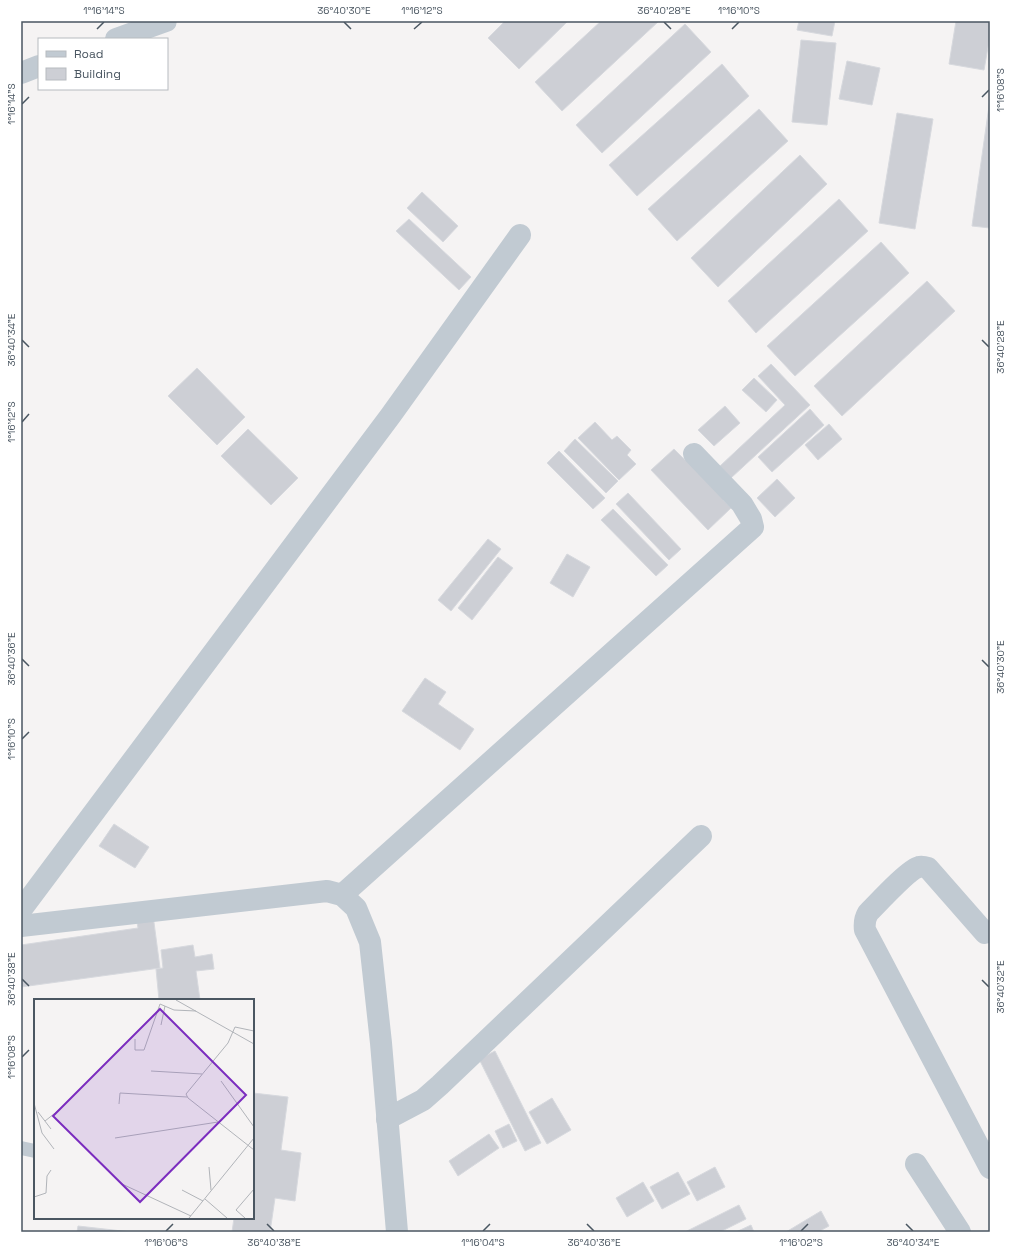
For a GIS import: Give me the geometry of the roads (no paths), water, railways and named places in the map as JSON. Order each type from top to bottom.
[{"type":"street","points":[[119,38],[166,21]]},
{"type":"street","points":[[21,73],[38,66]]},
{"type":"street","points":[[21,910],[386,422],[520,234]]},
{"type":"street","points":[[342,895],[753,527],[751,519],[742,504],[694,454]]},
{"type":"street","points":[[387,1119],[423,1100],[440,1085],[701,836]]},
{"type":"street","points":[[985,933],[928,868],[919,866],[910,871],[868,913],[865,921],[866,930],[990,1168]]},
{"type":"street","points":[[21,926],[327,891],[342,895],[356,908],[370,942],[398,1232]]},
{"type":"street","points":[[916,1164],[960,1232]]},
{"type":"lane","points":[[21,1148],[34,1151]]}]
